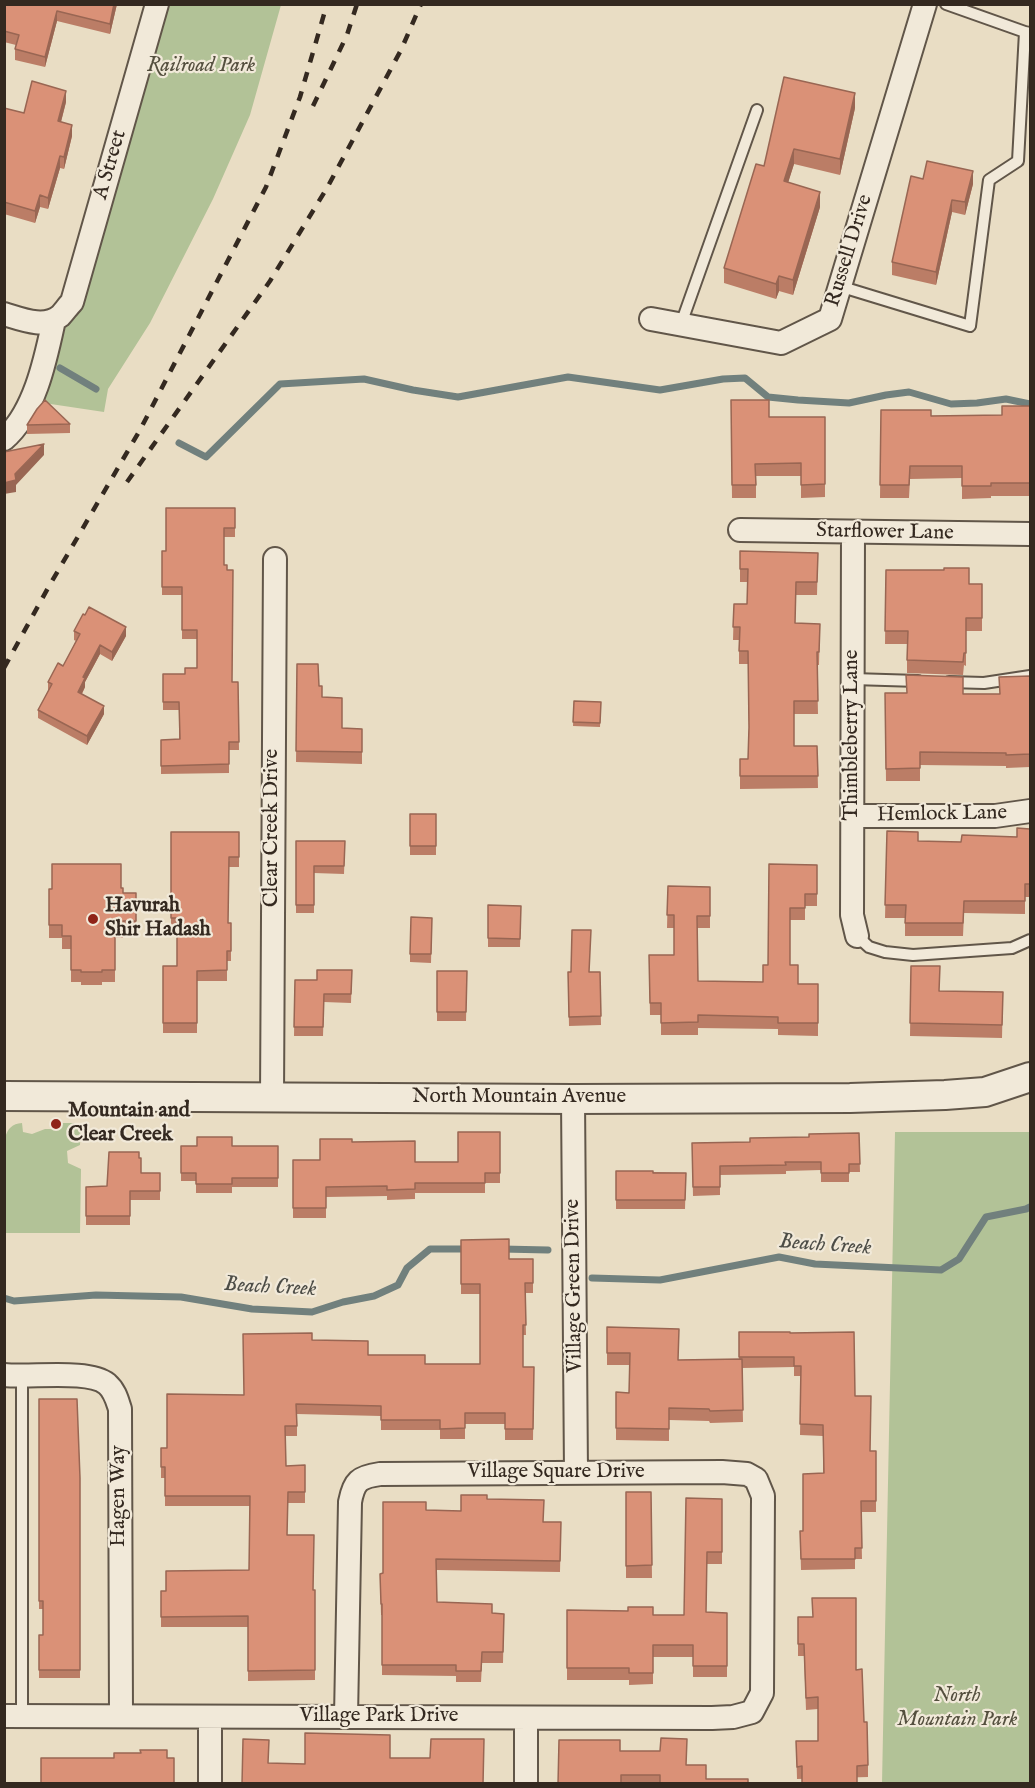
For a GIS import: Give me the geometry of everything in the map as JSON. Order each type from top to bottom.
[{"type":"street","name":"A Street","points":[[54,320],[72,302],[157,4]]},
{"type":"street","name":"Russell Drive","points":[[651,319],[781,343],[830,319],[925,4]]},
{"type":"street","points":[[4,314],[29,322],[54,320],[36,387],[15,430],[4,439]]},
{"type":"street","name":"Starflower Lane","points":[[740,530],[1030,534]]},
{"type":"street","name":"Thimbleberry Lane","points":[[853,533],[852,915],[857,936]]},
{"type":"street","name":"Clear Creek Drive","points":[[272,1097],[275,559]]},
{"type":"street","name":"Hemlock Lane","points":[[853,816],[995,816],[1030,811]]},
{"type":"street","name":"North Mountain Avenue","points":[[4,1096],[850,1098],[985,1092],[1030,1077]]},
{"type":"street","name":"Village Green Drive","points":[[573,1099],[576,1473]]},
{"type":"street","name":"Hagen Way","points":[[13,1376],[83,1376],[98,1379],[108,1385],[116,1396],[120,1409],[121,1716]]},
{"type":"street","name":"Village Square Drive","points":[[346,1717],[350,1502],[357,1481],[367,1476],[380,1474],[735,1472],[747,1474],[756,1479],[763,1496],[762,1693],[752,1712]]},
{"type":"street","name":"Village Park Drive","points":[[13,1716],[712,1718],[733,1717],[752,1712]]},
{"type":"street","points":[[210,1717],[210,1784]]},
{"type":"street","points":[[525,1718],[526,1784]]},
{"type":"lane","points":[[840,286],[970,326],[989,180],[1018,161],[1028,33],[946,4]]},
{"type":"lane","points":[[681,324],[757,110]]},
{"type":"lane","points":[[936,682],[984,683],[1030,676]]},
{"type":"lane","points":[[853,679],[924,681]]},
{"type":"lane","points":[[857,936],[869,947],[877,950],[913,955],[1012,948],[1030,940]]},
{"type":"lane","points":[[13,1376],[13,1716]]},
{"type":"green space","name":"Railroad Park","points":[[157,5],[281,5],[250,115],[213,199],[150,323],[108,389],[104,412],[44,403]]},
{"type":"green space","points":[[22,1123],[23,1132],[32,1134],[45,1129],[61,1129],[62,1123],[81,1123],[80,1145],[67,1151],[68,1163],[81,1169],[80,1233],[5,1233],[5,1138],[11,1127]]},
{"type":"green space","name":"North Mountain Park","points":[[895,1132],[1030,1132],[1030,1783],[882,1783]]},
{"type":"building","points":[[4,4],[114,4],[110,24],[57,11],[45,57],[15,49],[19,35],[4,31]]},
{"type":"building","points":[[784,77],[855,93],[840,159],[794,149],[784,181],[820,192],[793,280],[779,276],[776,284],[724,268],[756,164],[764,166]]},
{"type":"building","points":[[32,81],[66,91],[58,121],[72,125],[64,157],[60,156],[48,198],[40,195],[35,211],[4,202],[4,108],[24,113]]},
{"type":"building","points":[[927,161],[973,171],[965,202],[952,200],[936,272],[892,262],[911,176],[923,179]]},
{"type":"building","points":[[45,400],[70,424],[27,425]]},
{"type":"building","points":[[731,400],[769,400],[769,417],[825,417],[825,484],[801,485],[801,463],[755,464],[756,485],[732,485]]},
{"type":"building","points":[[1002,406],[1030,406],[1030,483],[962,486],[962,466],[910,466],[909,485],[880,485],[881,410],[931,410],[931,416],[1002,415]]},
{"type":"building","points":[[44,444],[15,474],[16,480],[4,483],[4,452]]},
{"type":"building","points":[[166,508],[235,508],[235,528],[224,528],[224,565],[227,565],[227,570],[233,570],[232,682],[238,682],[239,742],[229,742],[229,764],[161,766],[161,740],[180,739],[179,702],[163,702],[163,674],[185,674],[185,668],[197,668],[197,630],[182,630],[182,587],[162,587],[162,551],[166,551]]},
{"type":"building","points":[[740,551],[818,553],[817,582],[796,582],[795,623],[820,624],[819,652],[817,652],[818,701],[794,701],[794,746],[817,746],[818,776],[740,776],[740,759],[748,759],[749,727],[748,651],[739,651],[740,627],[733,627],[734,604],[747,604],[748,569],[740,569]]},
{"type":"building","points":[[944,568],[969,568],[969,584],[982,584],[982,618],[966,618],[966,653],[964,653],[963,662],[907,660],[908,631],[885,631],[886,570],[944,570]]},
{"type":"building","points":[[89,607],[126,627],[112,652],[100,645],[83,677],[85,678],[78,692],[104,706],[87,736],[38,710],[52,684],[48,682],[58,663],[63,666],[80,634],[74,631]]},
{"type":"building","points":[[297,664],[318,664],[322,697],[342,698],[342,728],[362,729],[362,752],[296,751]]},
{"type":"building","points":[[906,675],[963,677],[963,694],[1000,694],[999,677],[1030,676],[1030,754],[920,752],[920,768],[886,769],[885,693],[907,693]]},
{"type":"building","points":[[574,701],[601,702],[600,723],[573,722]]},
{"type":"building","points":[[410,814],[436,814],[436,846],[410,846]]},
{"type":"building","points":[[1017,828],[1030,829],[1030,884],[1025,884],[1025,901],[964,901],[963,923],[905,923],[906,905],[885,905],[887,831],[918,832],[918,841],[961,842],[962,835],[1017,837]]},
{"type":"building","points":[[171,832],[239,832],[239,857],[229,857],[228,923],[231,923],[231,951],[227,951],[227,970],[197,971],[197,1023],[163,1023],[163,966],[177,966],[177,918],[171,918]]},
{"type":"building","points":[[296,841],[345,841],[344,866],[314,866],[314,905],[296,905]]},
{"type":"building","name":"Havurah Shir Hadash","points":[[52,864],[121,864],[123,893],[136,893],[136,921],[123,921],[123,925],[115,925],[115,970],[81,972],[81,970],[71,970],[71,936],[62,936],[62,925],[49,925]]},
{"type":"building","points":[[769,864],[817,865],[817,894],[805,894],[805,908],[790,908],[790,965],[798,965],[798,984],[818,984],[818,1023],[778,1023],[778,1017],[698,1015],[698,1022],[661,1023],[661,1003],[650,1003],[649,955],[674,955],[674,915],[667,915],[668,886],[710,887],[710,916],[697,916],[698,981],[763,982],[763,965],[768,965]]},
{"type":"building","points":[[488,905],[521,906],[520,939],[488,938]]},
{"type":"building","points":[[411,917],[432,918],[431,954],[410,954]]},
{"type":"building","points":[[572,930],[591,930],[589,972],[600,972],[601,1016],[569,1017],[568,972],[571,972]]},
{"type":"building","points":[[911,966],[940,966],[939,991],[1003,992],[1002,1025],[910,1023]]},
{"type":"building","points":[[317,970],[352,970],[351,994],[324,994],[323,1027],[294,1027],[295,980],[317,980]]},
{"type":"building","points":[[437,971],[467,971],[466,1012],[437,1012]]},
{"type":"building","points":[[458,1132],[500,1132],[500,1173],[485,1173],[485,1183],[415,1183],[415,1189],[387,1190],[387,1186],[326,1187],[326,1208],[293,1208],[293,1160],[320,1160],[320,1139],[352,1139],[352,1142],[415,1141],[415,1162],[458,1162]]},
{"type":"building","points":[[859,1133],[860,1164],[849,1164],[849,1173],[821,1173],[821,1162],[720,1166],[720,1187],[693,1187],[692,1143],[750,1142],[750,1138]]},
{"type":"building","points":[[197,1137],[232,1137],[232,1146],[278,1146],[278,1178],[232,1178],[232,1184],[196,1184],[196,1173],[181,1173],[181,1146],[197,1146]]},
{"type":"building","points":[[109,1152],[139,1152],[141,1173],[160,1173],[160,1191],[130,1191],[130,1216],[86,1216],[86,1187],[107,1186]]},
{"type":"building","points":[[616,1171],[686,1173],[685,1200],[616,1200]]},
{"type":"building","points":[[509,1239],[509,1259],[533,1259],[533,1283],[525,1283],[526,1325],[523,1325],[523,1367],[534,1367],[533,1429],[505,1429],[505,1413],[465,1413],[465,1428],[440,1429],[440,1420],[381,1420],[381,1406],[296,1404],[297,1426],[285,1426],[286,1466],[305,1465],[305,1492],[288,1492],[287,1535],[314,1535],[315,1670],[248,1671],[248,1616],[161,1617],[161,1591],[166,1591],[166,1571],[249,1570],[250,1496],[165,1496],[165,1467],[161,1467],[161,1448],[167,1448],[167,1394],[244,1395],[243,1334],[312,1333],[312,1340],[368,1341],[368,1355],[425,1355],[425,1364],[480,1364],[480,1284],[461,1284],[461,1240]]},
{"type":"building","points":[[607,1327],[679,1329],[678,1360],[742,1359],[743,1410],[710,1411],[709,1409],[669,1408],[669,1429],[616,1428],[616,1392],[629,1393],[630,1353],[607,1353]]},
{"type":"building","points":[[739,1332],[854,1332],[855,1396],[871,1396],[870,1451],[876,1451],[876,1501],[861,1501],[862,1548],[855,1548],[855,1559],[801,1559],[803,1474],[824,1473],[823,1425],[800,1424],[801,1366],[794,1366],[794,1357],[739,1357]]},
{"type":"building","points":[[39,1399],[77,1399],[80,1478],[80,1670],[39,1670],[39,1635],[43,1635],[43,1601],[39,1601]]},
{"type":"building","points":[[626,1492],[651,1492],[652,1565],[626,1566]]},
{"type":"building","points":[[461,1495],[487,1495],[487,1499],[544,1500],[543,1522],[561,1522],[560,1561],[436,1559],[437,1602],[492,1604],[492,1613],[504,1614],[503,1652],[482,1652],[481,1671],[456,1671],[456,1665],[382,1665],[380,1574],[383,1573],[383,1502],[426,1502],[426,1510],[461,1511]]},
{"type":"building","points":[[686,1498],[722,1499],[722,1552],[707,1552],[706,1612],[727,1613],[727,1666],[693,1666],[693,1645],[653,1645],[653,1673],[629,1673],[629,1668],[567,1668],[567,1610],[628,1611],[628,1607],[653,1607],[653,1615],[684,1615]]},
{"type":"building","points":[[812,1598],[856,1598],[856,1670],[862,1669],[868,1765],[857,1766],[857,1784],[802,1784],[802,1766],[797,1767],[796,1741],[818,1741],[818,1697],[806,1698],[804,1644],[798,1644],[798,1617],[813,1617]]},
{"type":"building","points":[[5,1637],[5,1669],[4,1669]]},
{"type":"building","points":[[305,1733],[390,1735],[390,1758],[430,1758],[431,1739],[484,1739],[483,1784],[242,1784],[243,1739],[269,1740],[268,1763],[305,1764]]},
{"type":"building","points":[[661,1738],[687,1739],[686,1765],[706,1765],[706,1779],[748,1779],[748,1784],[660,1784],[660,1775],[621,1775],[621,1784],[558,1784],[559,1740],[620,1740],[620,1751],[660,1751]]},
{"type":"building","points":[[140,1750],[167,1750],[167,1758],[174,1758],[174,1784],[41,1784],[41,1758],[114,1758],[114,1753],[141,1753]]},
{"type":"waterway","points":[[60,368],[96,389]]},
{"type":"waterway","points":[[179,443],[206,457],[280,384],[364,379],[458,397],[568,377],[660,390],[723,379],[745,378],[768,397],[798,400],[849,403],[909,392],[951,404],[1006,399],[1030,404]]},
{"type":"waterway","name":"Beach Creek","points":[[592,1278],[660,1280],[779,1257],[815,1264],[941,1270],[959,1259],[986,1217],[1030,1207]]},
{"type":"waterway","name":"Beach Creek","points":[[4,1298],[14,1301],[96,1295],[181,1297],[252,1309],[312,1312],[343,1302],[374,1296],[398,1285],[407,1268],[430,1249],[467,1249]]},
{"type":"waterway","name":"Beach Creek","points":[[502,1249],[548,1250]]},
{"type":"railway","points":[[4,668],[140,430],[266,187],[300,97],[327,4]]},
{"type":"railway","points":[[313,106],[347,35],[357,4]]},
{"type":"railway","points":[[127,482],[270,281],[327,188],[401,50],[421,4]]},
{"type":"place","name":"Havurah Shir Hadash","points":[[93,919]]},
{"type":"place","name":"Mountain and Clear Creek","points":[[56,1124]]}]
